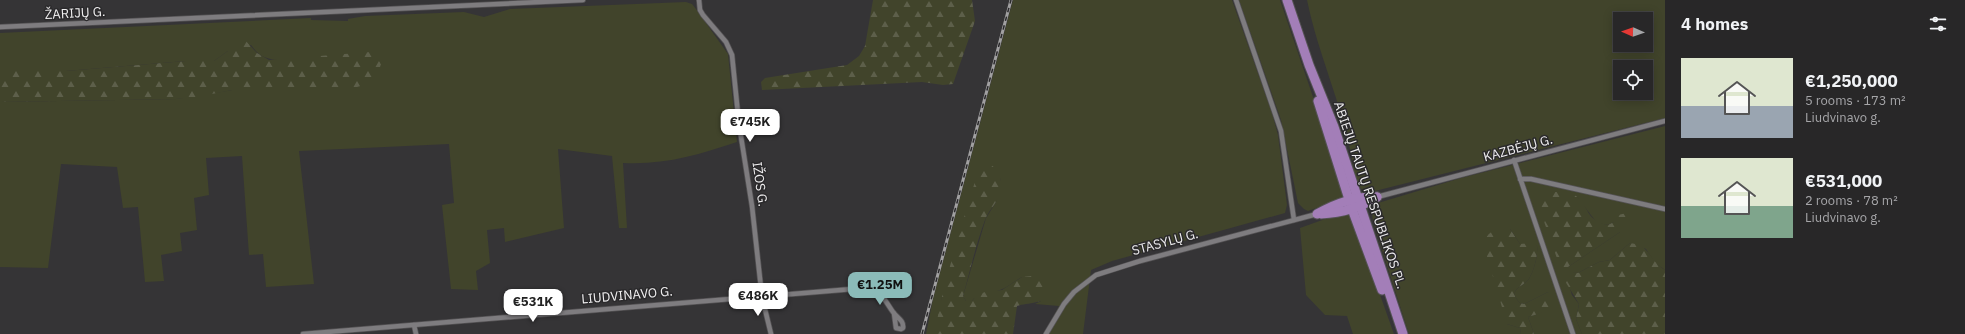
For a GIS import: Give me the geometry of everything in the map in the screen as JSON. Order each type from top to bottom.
[{"type":"highway","name":"ABIEJŲ TAUTŲ RESPUBLIKOS PL.","points":[[1287,0],[1309,65],[1313,87],[1403,334]]},
{"type":"highway","points":[[1317,214],[1377,198]]},
{"type":"highway","name":"ABIEJŲ TAUTŲ RESPUBLIKOS PL.","points":[[1355,203],[1399,334]]},
{"type":"street","name":"ŽARIJŲ G.","points":[[0,27],[583,0]]},
{"type":"street","name":"IŽOS G.","points":[[698,0],[703,16],[726,42],[732,55],[739,124],[752,206],[762,297],[771,334]]},
{"type":"street","points":[[1236,0],[1281,131],[1294,220]]},
{"type":"street","name":"KAZBĖJŲ G.","points":[[1377,198],[1514,160],[1665,121]]},
{"type":"street","points":[[1514,160],[1573,334]]},
{"type":"street","points":[[1520,179],[1531,179],[1665,209]]},
{"type":"street","name":"STASYLŲ G.","points":[[1046,334],[1064,304],[1074,292],[1096,275],[1140,260],[1317,214]]},
{"type":"street","name":"LIUDVINAVO G.","points":[[303,334],[870,288],[884,298],[894,313]]},
{"type":"street","points":[[414,325],[416,334]]},
{"type":"green space","points":[[873,0],[972,0],[975,21],[953,84],[943,85],[922,82],[762,90],[761,82],[765,78],[847,65],[859,56],[865,46]]},
{"type":"green space","points":[[1013,0],[1232,0],[1272,113],[1278,135],[1287,205],[1285,213],[1112,261],[1091,270],[1083,334],[1044,334],[1059,306],[1035,304],[1041,301],[1022,277],[1003,289],[979,295],[972,301],[966,301],[963,296],[986,218],[996,202],[1001,178],[942,297],[937,334],[926,334],[933,299]]},
{"type":"green space","points":[[1239,0],[1280,0],[1344,188],[1342,197],[1336,201],[1308,211],[1298,203],[1281,120]]},
{"type":"green space","points":[[1307,0],[1665,0],[1665,118],[1367,193],[1360,188],[1356,179],[1348,139],[1317,40]]},
{"type":"green space","points":[[686,2],[692,4],[728,54],[737,142],[709,151],[667,161],[623,163],[627,228],[619,228],[612,156],[558,149],[564,228],[505,242],[504,228],[487,230],[490,263],[476,271],[478,290],[451,289],[442,205],[454,203],[449,144],[299,151],[314,284],[266,287],[263,254],[249,255],[242,156],[206,158],[209,195],[194,198],[197,230],[180,233],[182,251],[161,255],[164,281],[145,282],[138,207],[123,208],[117,167],[61,164],[48,268],[0,267],[0,102],[176,99],[232,90],[278,60],[269,59],[262,56],[251,45],[228,51],[214,61],[186,61],[66,71],[0,71],[0,33],[311,18],[311,20],[348,21],[348,19],[365,16],[464,12],[484,17],[510,9]]},
{"type":"green space","points":[[236,39],[244,39],[257,53],[269,60],[370,52],[376,55],[381,64],[373,80],[367,84],[357,87],[232,90],[197,97],[176,99],[0,102],[0,71],[66,71],[186,61],[214,61],[228,51],[230,43]]},
{"type":"green space","points":[[1665,126],[1665,270],[1655,263],[1646,249],[1630,243],[1610,260],[1599,262],[1578,273],[1568,272],[1568,267],[1620,232],[1614,222],[1608,225],[1597,223],[1577,197],[1543,201],[1572,295],[1579,304],[1576,319],[1582,334],[1534,334],[1528,317],[1551,309],[1548,292],[1524,304],[1520,303],[1516,298],[1516,289],[1528,280],[1532,273],[1536,259],[1537,246],[1520,244],[1510,229],[1507,324],[1520,328],[1521,334],[1409,334],[1373,222],[1372,211],[1378,203],[1461,178]]},
{"type":"green space","points":[[984,163],[989,164],[998,172],[1001,181],[1001,190],[985,220],[963,296],[966,301],[972,301],[977,295],[985,292],[1002,290],[1022,277],[1032,276],[1045,280],[1047,295],[1044,299],[1034,303],[1017,306],[1013,334],[937,334],[940,305],[946,281],[980,165]]},
{"type":"green space","points":[[1554,192],[1568,193],[1576,196],[1584,204],[1591,216],[1600,223],[1608,225],[1614,222],[1618,215],[1627,213],[1629,217],[1627,226],[1568,267],[1568,271],[1578,273],[1599,262],[1610,260],[1630,243],[1637,244],[1642,247],[1665,270],[1665,334],[1582,334],[1576,319],[1579,304],[1565,281],[1540,210],[1543,201]]},
{"type":"green space","points":[[1346,213],[1353,219],[1394,334],[1353,334],[1347,316],[1325,315],[1306,295],[1300,228],[1339,214]]},
{"type":"green space","points":[[1503,227],[1510,229],[1520,244],[1533,243],[1537,246],[1536,259],[1532,273],[1525,283],[1516,289],[1516,298],[1520,303],[1524,304],[1548,292],[1551,294],[1553,304],[1551,310],[1528,317],[1534,334],[1521,334],[1520,328],[1507,324],[1483,243],[1491,232]]},
{"type":"railway","points":[[922,334],[1011,0]]}]
